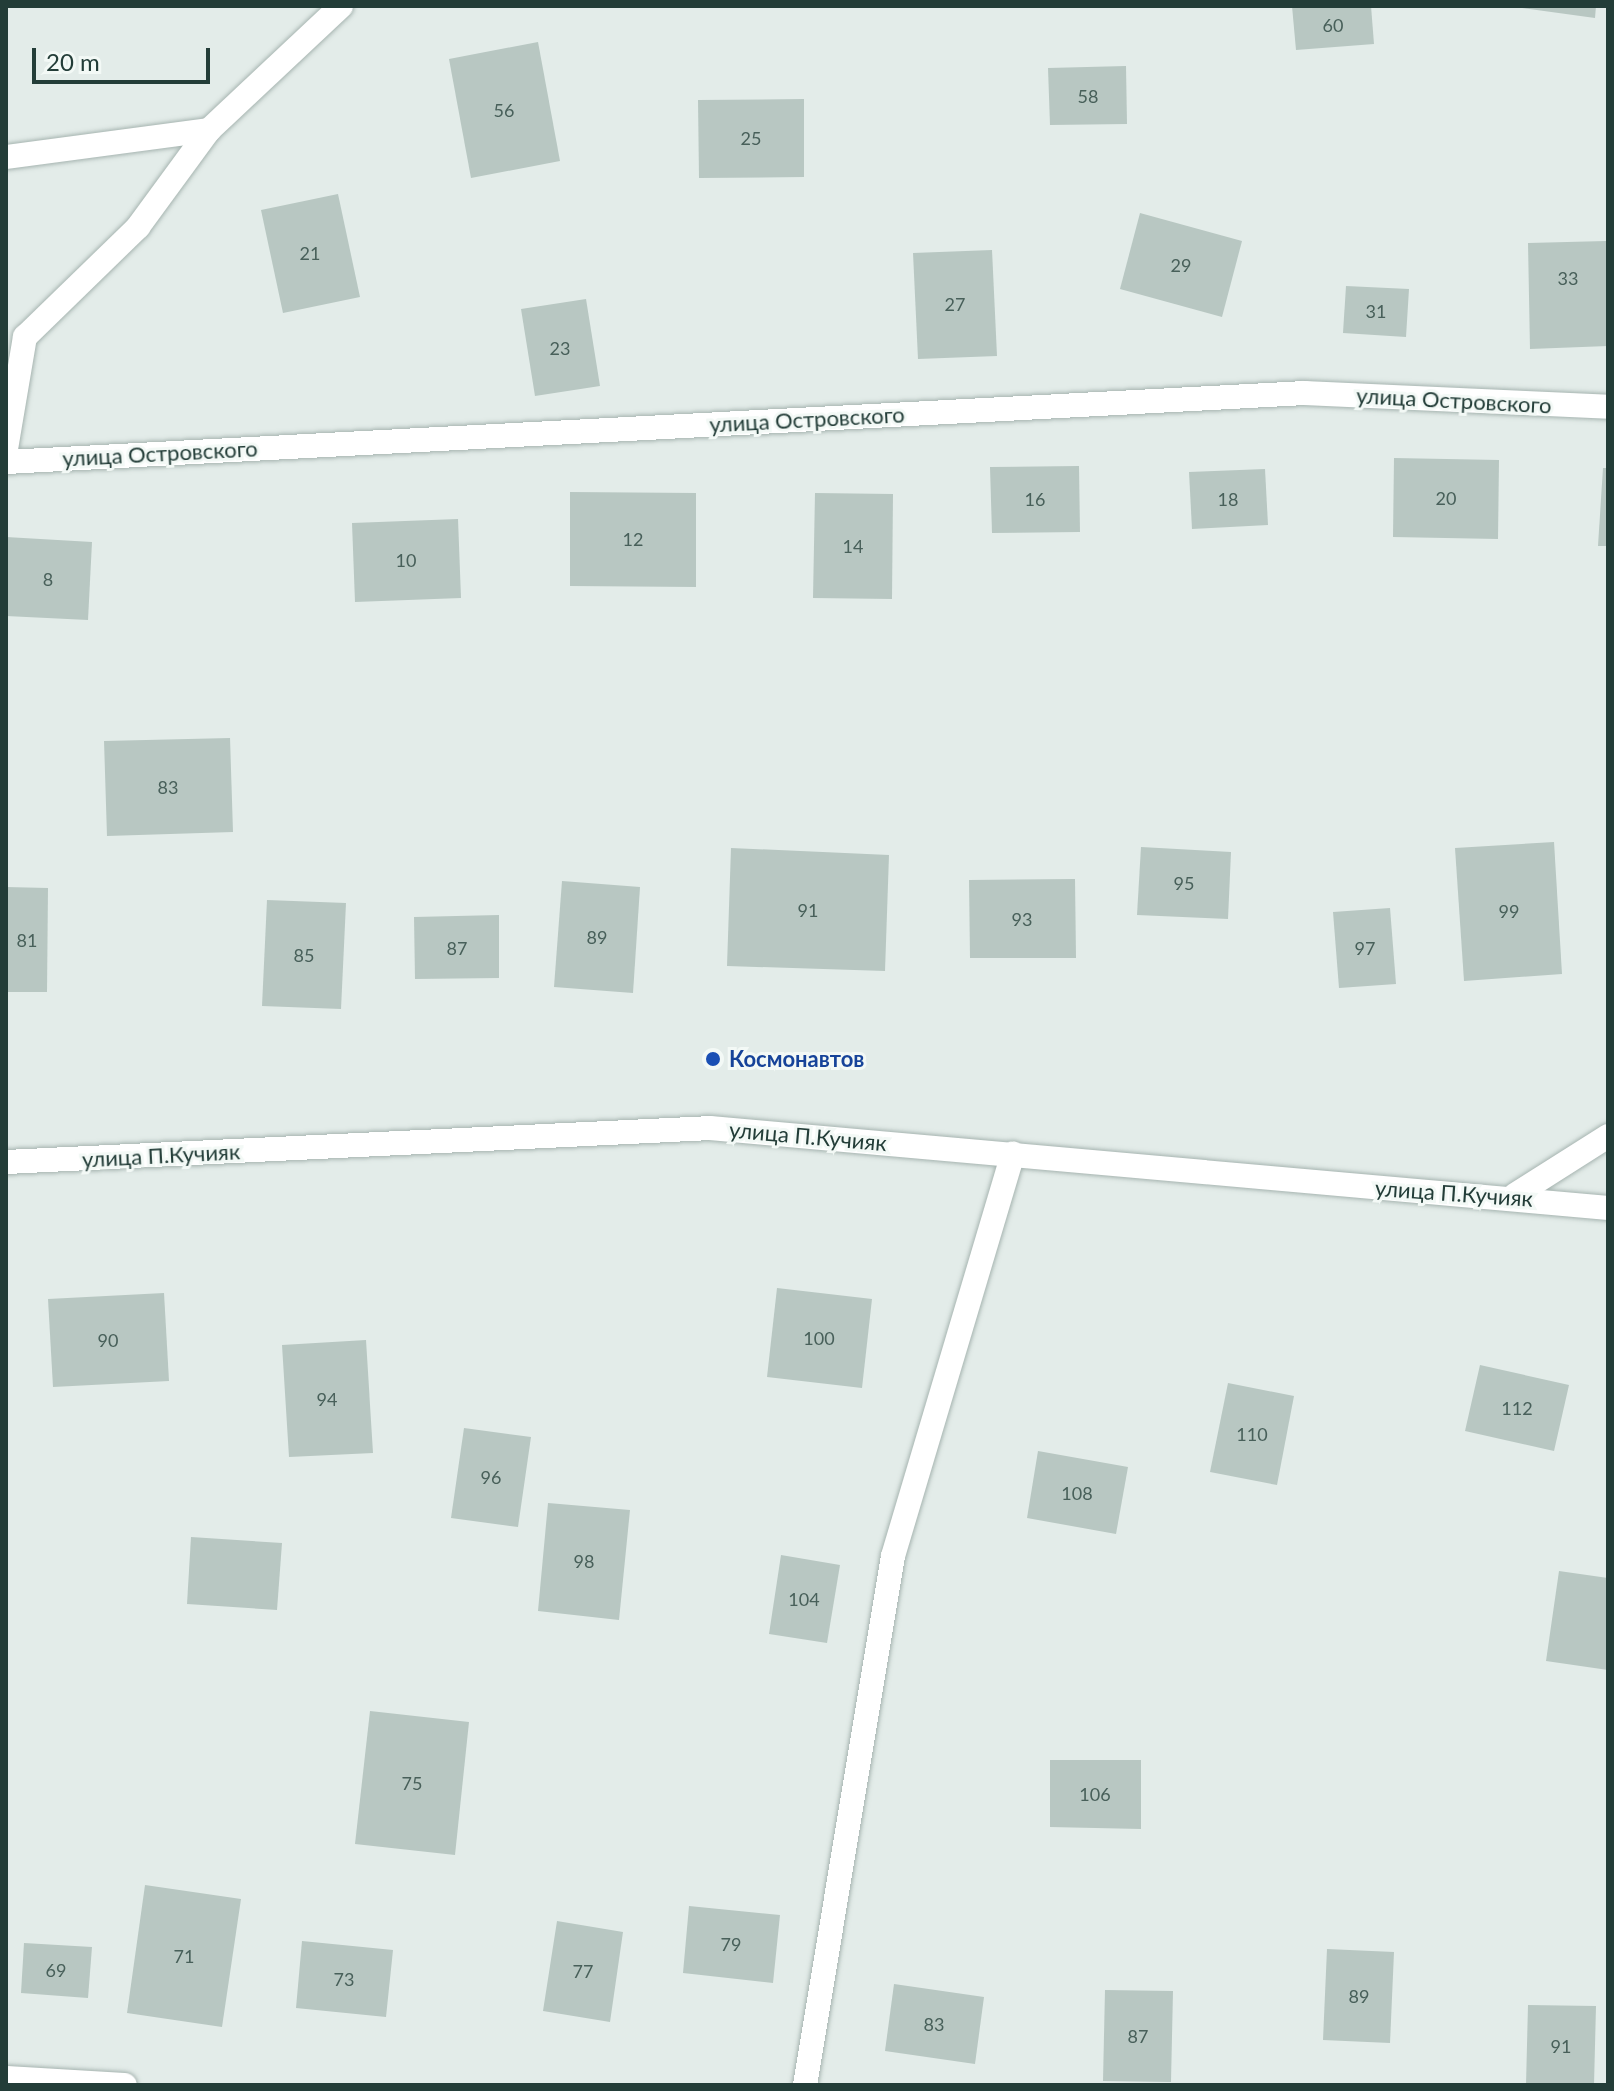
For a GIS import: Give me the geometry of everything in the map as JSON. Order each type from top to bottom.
[{"type":"street","points":[[6,449],[25,337],[138,227],[209,130],[341,6]]},
{"type":"street","points":[[6,157],[209,130]]},
{"type":"street","name":"улица Островского","points":[[6,462],[1305,393],[1608,407]]},
{"type":"street","name":"улица П.Кучияк","points":[[6,1162],[710,1128],[1515,1195],[1608,1208]]},
{"type":"street","points":[[1515,1195],[1608,1136]]},
{"type":"street","points":[[805,2085],[893,1556],[1013,1153]]},
{"type":"street","points":[[6,2078],[125,2085]]},
{"type":"building","points":[[1292,6],[1371,6],[1374,44],[1296,50]]},
{"type":"building","points":[[1507,6],[1596,6],[1595,18]]},
{"type":"building","points":[[538,42],[560,161],[471,178],[449,59]]},
{"type":"building","points":[[1126,66],[1127,124],[1050,125],[1048,68]]},
{"type":"building","points":[[804,99],[804,177],[699,178],[698,100]]},
{"type":"building","points":[[338,194],[360,297],[283,313],[261,210]]},
{"type":"building","points":[[1140,213],[1242,241],[1222,317],[1120,289]]},
{"type":"building","points":[[1606,241],[1608,346],[1530,349],[1528,243]]},
{"type":"building","points":[[992,250],[997,356],[918,359],[913,253]]},
{"type":"building","points":[[1346,286],[1409,289],[1406,337],[1343,333]]},
{"type":"building","points":[[586,299],[600,386],[535,396],[521,309]]},
{"type":"building","points":[[1394,458],[1499,460],[1498,539],[1393,537]]},
{"type":"building","points":[[1079,466],[1080,532],[992,533],[990,467]]},
{"type":"building","points":[[1603,468],[1608,468],[1608,546],[1598,546]]},
{"type":"building","points":[[1265,469],[1268,525],[1192,529],[1189,472]]},
{"type":"building","points":[[570,492],[696,493],[696,587],[570,586]]},
{"type":"building","points":[[815,493],[893,494],[892,599],[813,598]]},
{"type":"building","points":[[458,519],[461,598],[355,602],[352,523]]},
{"type":"building","points":[[6,537],[92,542],[88,620],[6,616]]},
{"type":"building","points":[[230,738],[233,832],[107,836],[104,741]]},
{"type":"building","points":[[1554,842],[1562,974],[1464,981],[1455,848]]},
{"type":"building","points":[[1141,847],[1231,852],[1228,919],[1137,915]]},
{"type":"building","points":[[731,848],[889,855],[885,971],[727,966]]},
{"type":"building","points":[[1075,879],[1076,958],[970,958],[969,880]]},
{"type":"building","points":[[562,881],[640,887],[633,993],[554,987]]},
{"type":"building","points":[[6,887],[48,888],[47,992],[6,992]]},
{"type":"building","points":[[267,900],[346,903],[341,1009],[262,1006]]},
{"type":"building","points":[[1390,908],[1396,984],[1339,988],[1333,912]]},
{"type":"building","points":[[499,915],[499,978],[415,979],[414,917]]},
{"type":"building","points":[[777,1288],[872,1299],[862,1388],[767,1377]]},
{"type":"building","points":[[164,1293],[169,1381],[53,1387],[48,1299]]},
{"type":"building","points":[[366,1340],[373,1453],[289,1457],[282,1345]]},
{"type":"building","points":[[1480,1365],[1569,1385],[1554,1451],[1465,1431]]},
{"type":"building","points":[[1228,1383],[1294,1396],[1277,1485],[1210,1472]]},
{"type":"building","points":[[464,1428],[531,1437],[518,1527],[451,1518]]},
{"type":"building","points":[[1038,1451],[1128,1467],[1116,1534],[1027,1518]]},
{"type":"building","points":[[548,1503],[630,1510],[619,1620],[538,1611]]},
{"type":"building","points":[[191,1537],[282,1543],[277,1610],[187,1604]]},
{"type":"building","points":[[781,1555],[840,1565],[827,1643],[769,1634]]},
{"type":"building","points":[[1559,1571],[1608,1578],[1608,1670],[1546,1661]]},
{"type":"building","points":[[370,1711],[469,1722],[455,1855],[355,1844]]},
{"type":"building","points":[[1050,1760],[1141,1760],[1141,1829],[1050,1827]]},
{"type":"building","points":[[145,1885],[241,1899],[222,2027],[127,2013]]},
{"type":"building","points":[[689,1906],[780,1915],[773,1983],[683,1973]]},
{"type":"building","points":[[557,1921],[623,1932],[610,2022],[543,2011]]},
{"type":"building","points":[[302,1941],[393,1950],[386,2017],[296,2008]]},
{"type":"building","points":[[24,1943],[92,1947],[88,1998],[21,1993]]},
{"type":"building","points":[[1327,1949],[1394,1952],[1390,2043],[1323,2040]]},
{"type":"building","points":[[894,1984],[984,1997],[975,2064],[885,2051]]},
{"type":"building","points":[[1105,1990],[1173,1991],[1171,2082],[1103,2081]]},
{"type":"building","points":[[1528,2005],[1596,2006],[1594,2085],[1526,2085]]},
{"type":"place","name":"Космонавтов","points":[[713,1059]]}]
